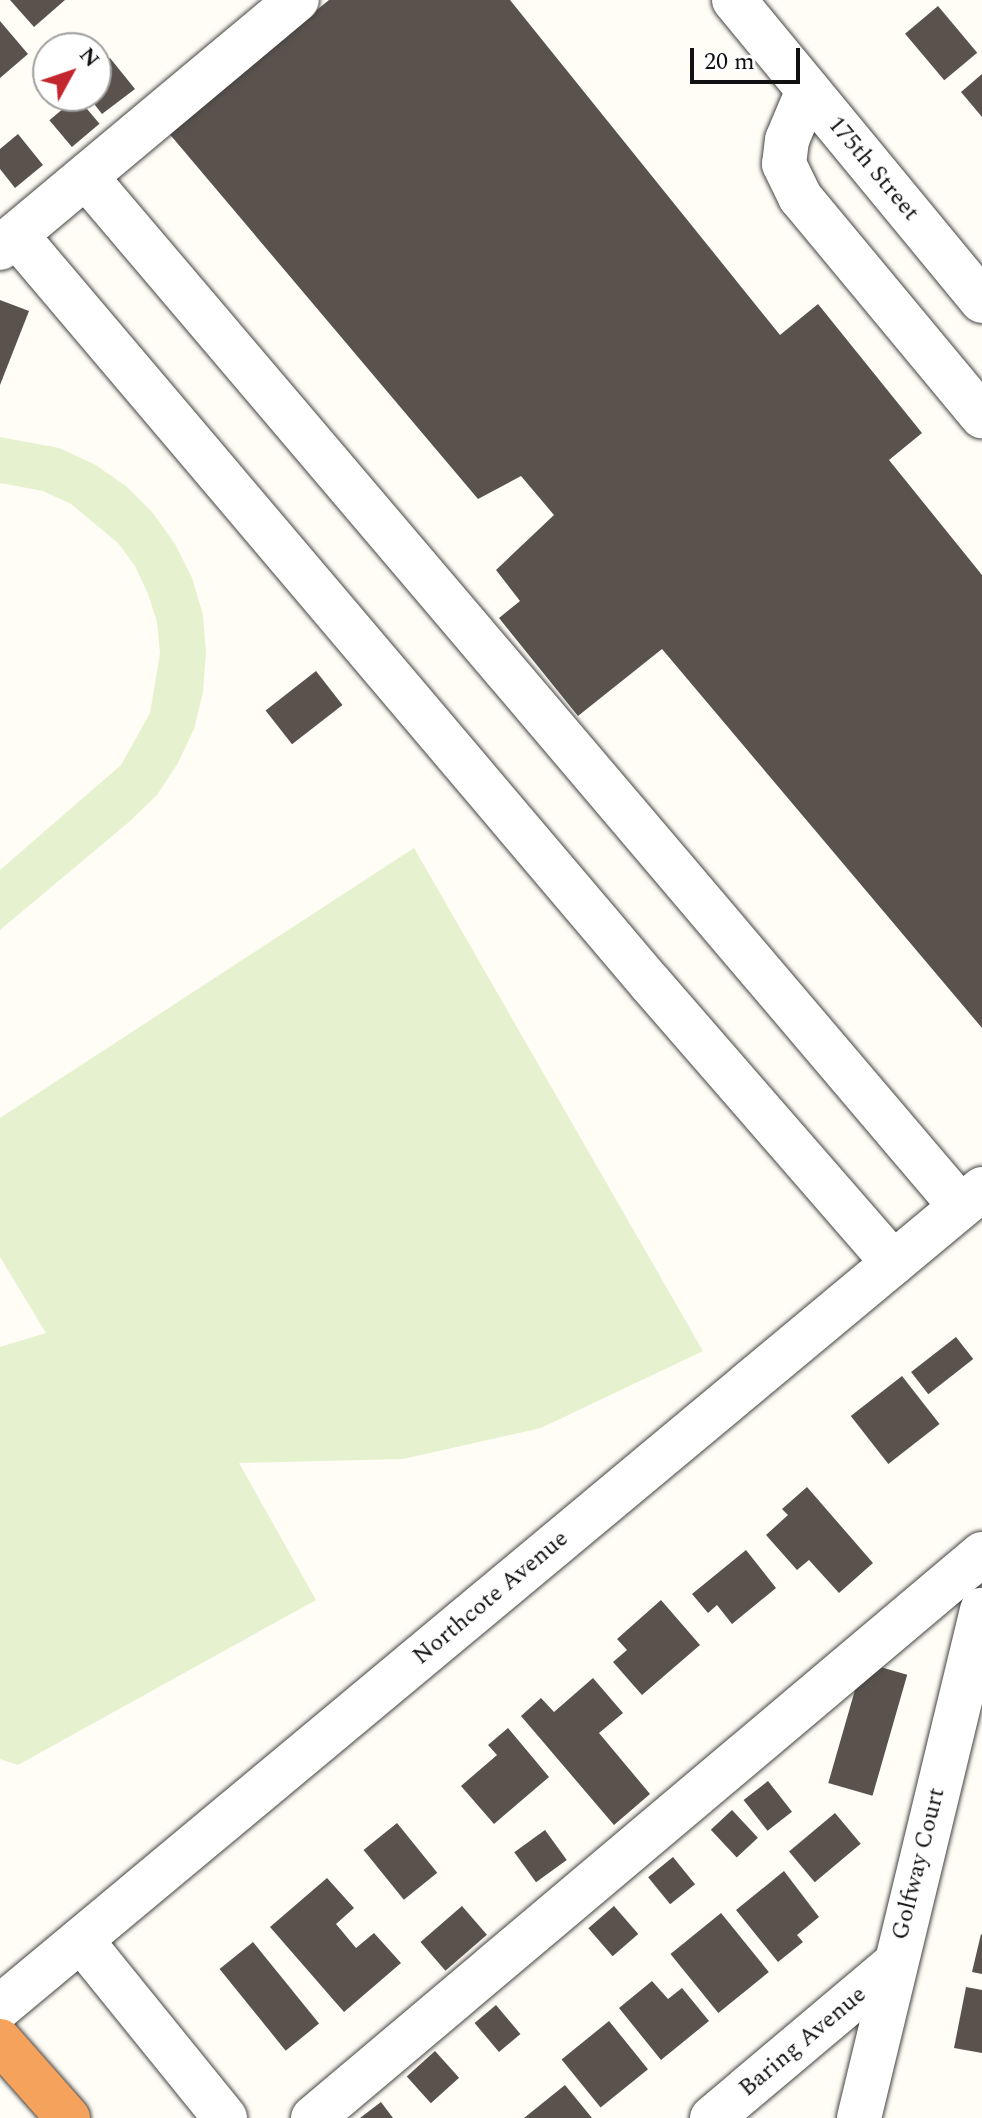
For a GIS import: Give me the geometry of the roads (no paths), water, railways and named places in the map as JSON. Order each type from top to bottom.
[{"type":"highway","points":[[0,2041],[68,2118]]},
{"type":"street","points":[[297,0],[8,242],[893,1263]]},
{"type":"street","name":"175th Street","points":[[734,0],[982,301]]},
{"type":"street","points":[[808,90],[787,140],[784,164],[800,197],[982,416]]},
{"type":"street","points":[[86,177],[971,1198]]},
{"type":"street","name":"Northcote Avenue","points":[[0,2007],[971,1198]]},
{"type":"street","points":[[313,2118],[982,1554]]},
{"type":"street","name":"Golfway Court","points":[[859,2118],[982,1610]]},
{"type":"street","points":[[81,1940],[225,2118]]},
{"type":"street","name":"Baring Avenue","points":[[712,2118],[894,1965]]}]
